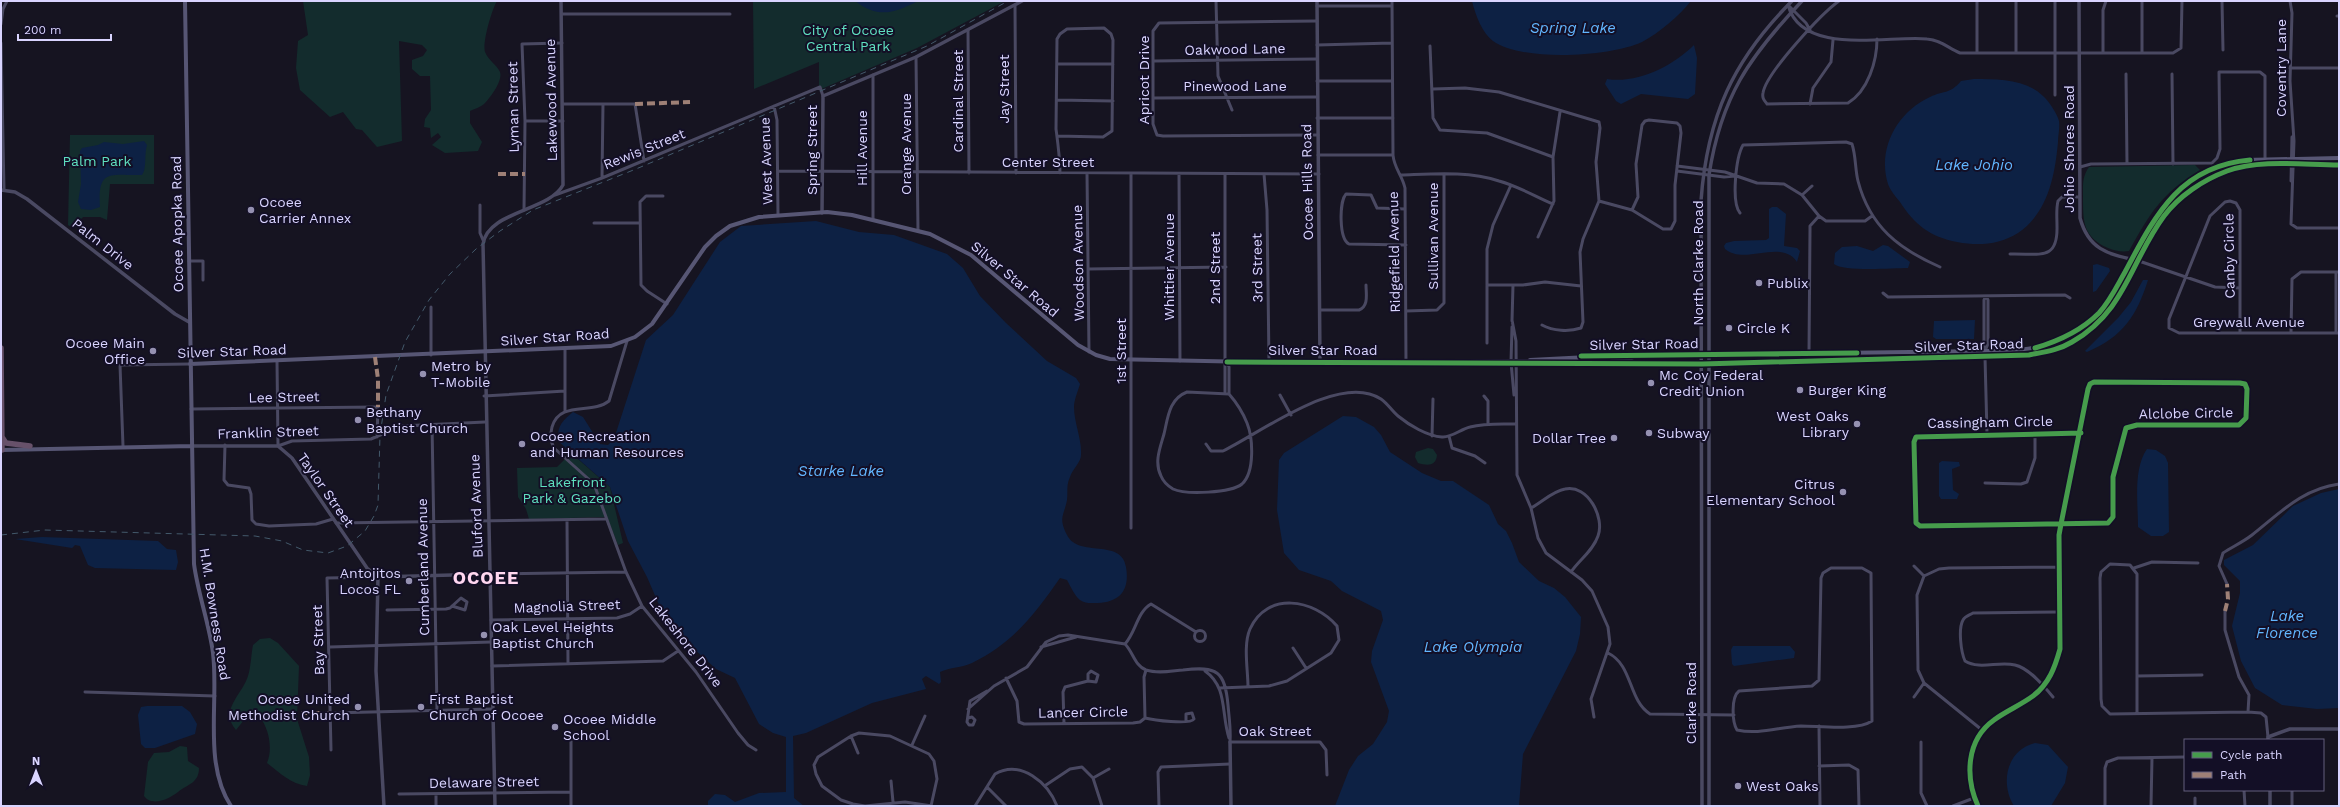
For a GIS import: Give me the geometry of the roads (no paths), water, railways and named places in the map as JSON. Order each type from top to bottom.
[{"type":"highway","points":[[1,348],[2,447]]},
{"type":"highway","points":[[2,436],[6,443],[30,446]]},
{"type":"main road","name":"Ocoee Apopka Road","points":[[185,1],[192,446]]},
{"type":"main road","name":"Silver Star Road","points":[[1513,362],[1547,358],[1608,356],[1984,351],[2035,348],[2059,341],[2088,323],[2110,298],[2164,205],[2199,174],[2230,162],[2292,158],[2339,158]]},
{"type":"main road","name":"Silver Star Road","points":[[190,364],[565,350],[611,346],[627,341],[652,324],[705,247],[716,236],[730,226],[759,217],[822,213],[840,213],[873,220],[918,231],[945,240],[971,254],[1072,340],[1089,352],[1110,359],[1227,362],[1565,362],[1708,364],[2029,356],[2053,350],[2071,343],[2099,323],[2120,298],[2164,217],[2182,197],[2198,186],[2211,178],[2246,166],[2339,165]]},
{"type":"main road","points":[[1985,357],[1993,353],[2029,351],[2035,348]]},
{"type":"main road","points":[[1940,358],[1941,355],[1974,355],[1984,351]]},
{"type":"main road","points":[[1811,361],[1820,357],[1866,355],[1869,353]]},
{"type":"main road","points":[[1565,362],[1602,359],[1608,356]]},
{"type":"main road","points":[[1609,363],[1614,359],[1648,356]]},
{"type":"main road","name":"Franklin Street","points":[[2,447],[30,446],[50,448]]},
{"type":"main road","name":"Franklin Street","points":[[2,447],[50,448],[192,446]]},
{"type":"main road","name":"H.M. Bowness Road","points":[[192,446],[194,564],[198,590],[213,652],[216,696],[217,770],[225,797],[231,806]]},
{"type":"street","points":[[1,24],[3,9],[7,1]]},
{"type":"street","name":"Lakewood Avenue","points":[[555,195],[563,185],[561,1]]},
{"type":"street","points":[[823,96],[916,57],[1022,1]]},
{"type":"street","points":[[1216,1],[1216,60],[1218,76],[1225,98],[1232,110]]},
{"type":"street","name":"Ocoee Hills Road","points":[[1317,1],[1320,362]]},
{"type":"street","name":"Ridgefield Avenue","points":[[1392,1],[1393,155],[1394,165],[1401,175],[1405,188],[1406,363]]},
{"type":"street","name":"North Clarke Road","points":[[1702,600],[1703,170],[1715,119],[1734,76],[1756,41],[1792,1]]},
{"type":"street","name":"North Clarke Road","points":[[1708,600],[1709,175],[1721,123],[1741,77],[1761,45],[1802,1]]},
{"type":"street","points":[[1839,1],[1810,30],[1773,73],[1765,86],[1763,99],[1767,104],[1841,104],[1855,99],[1874,65],[1877,39]]},
{"type":"street","points":[[1977,1],[1977,54]]},
{"type":"street","points":[[2016,1],[2016,53]]},
{"type":"street","points":[[2055,1],[2055,95]]},
{"type":"street","name":"Johio Shores Road","points":[[2078,1],[2080,218],[2088,240],[2107,252],[2139,261]]},
{"type":"street","points":[[2103,52],[2103,10],[2106,1]]},
{"type":"street","points":[[2142,1],[2142,52]]},
{"type":"street","points":[[1788,5],[1790,13],[1802,26],[1832,40],[1925,39],[1942,42],[1960,53],[1977,54],[2055,52],[2172,53],[2181,48],[2182,1]]},
{"type":"street","points":[[2222,1],[2223,50]]},
{"type":"street","name":"Coventry Lane","points":[[2290,1],[2292,13],[2290,68],[2292,135],[2291,224],[2293,227],[2339,228]]},
{"type":"street","name":"Jay Street","points":[[1015,5],[1016,173]]},
{"type":"street","points":[[1788,5],[1794,10],[1810,30]]},
{"type":"street","points":[[1317,6],[1392,6]]},
{"type":"street","points":[[562,14],[730,14]]},
{"type":"street","name":"Apricot Drive","points":[[1317,21],[1216,21],[1159,23],[1153,31],[1153,98],[1154,129],[1157,135],[1318,135]]},
{"type":"street","points":[[1057,136],[1103,137],[1109,135],[1113,127],[1113,40],[1111,34],[1104,28],[1063,30],[1057,39],[1057,136],[1060,150],[1060,173]]},
{"type":"street","name":"Cardinal Street","points":[[968,30],[969,173]]},
{"type":"street","points":[[1810,104],[1813,88],[1831,62],[1832,40]]},
{"type":"street","points":[[1,43],[3,190]]},
{"type":"street","name":"Lyman Street","points":[[524,210],[525,120],[522,44],[562,43]]},
{"type":"street","points":[[1317,45],[1392,43]]},
{"type":"street","points":[[1430,46],[1433,89],[1433,118],[1440,130],[1487,133],[1553,157]]},
{"type":"street","name":"Orange Avenue","points":[[916,57],[918,231]]},
{"type":"street","name":"Oakwood Lane","points":[[1154,61],[1317,59]]},
{"type":"street","points":[[1057,64],[1113,64]]},
{"type":"street","points":[[2290,68],[2339,68]]},
{"type":"street","points":[[2080,167],[2091,164],[2212,163],[2217,158],[2220,149],[2219,72],[2260,72],[2263,74],[2265,80],[2265,159]]},
{"type":"street","points":[[2126,74],[2127,164]]},
{"type":"street","points":[[2172,74],[2173,164]]},
{"type":"street","name":"Hill Avenue","points":[[873,75],[873,220]]},
{"type":"street","points":[[1317,81],[1392,81]]},
{"type":"street","name":"Spring Street","points":[[820,87],[823,96],[822,213]]},
{"type":"street","name":"Rewis Street","points":[[483,240],[492,228],[555,195],[644,161],[820,87]]},
{"type":"street","points":[[1433,89],[1482,89],[1499,92],[1560,112],[1599,122],[1600,128],[1596,162],[1599,201],[1583,239],[1580,252],[1583,322],[1581,328],[1551,329],[1542,325]]},
{"type":"street","name":"Pinewood Lane","points":[[1153,98],[1318,97]]},
{"type":"street","points":[[1057,100],[1113,101]]},
{"type":"street","points":[[563,104],[635,104],[644,161]]},
{"type":"street","points":[[602,178],[603,104]]},
{"type":"street","name":"West Avenue","points":[[774,106],[777,120],[778,215]]},
{"type":"street","points":[[1538,237],[1553,204],[1553,157],[1560,112]]},
{"type":"street","points":[[1317,118],[1392,118]]},
{"type":"street","points":[[525,120],[563,121]]},
{"type":"street","points":[[1599,201],[1632,210],[1663,228],[1671,229],[1675,221],[1680,126],[1677,123],[1644,121],[1636,164],[1638,198],[1632,210]]},
{"type":"street","points":[[1740,213],[1735,203],[1736,176],[1743,145],[1846,142],[1852,144],[1858,180],[1863,197],[1872,216],[1899,245],[1915,256],[1940,267]]},
{"type":"street","points":[[1318,155],[1393,155]]},
{"type":"street","points":[[1677,166],[1725,172],[1757,183],[1784,184],[1802,195],[1819,216],[1832,222],[1865,221],[1872,216]]},
{"type":"street","name":"Center Street","points":[[778,171],[1318,174]]},
{"type":"street","points":[[1677,171],[1724,177],[1736,176]]},
{"type":"street","points":[[1724,177],[1725,172]]},
{"type":"street","name":"Woodson Avenue","points":[[1087,173],[1089,352]]},
{"type":"street","name":"1st Street","points":[[1131,173],[1131,528]]},
{"type":"street","name":"Whittier Avenue","points":[[1179,174],[1180,361]]},
{"type":"street","name":"2nd Street","points":[[1225,174],[1227,393]]},
{"type":"street","name":"3rd Street","points":[[1264,174],[1264,197],[1267,210],[1269,362]]},
{"type":"street","points":[[1401,175],[1444,174],[1480,176],[1511,185],[1553,204]]},
{"type":"street","name":"Sullivan Avenue","points":[[1406,311],[1437,310],[1442,308],[1444,298],[1444,174]]},
{"type":"street","points":[[1487,344],[1487,249],[1490,236],[1511,185]]},
{"type":"street","points":[[1802,195],[1812,186]]},
{"type":"street","name":"Palm Drive","points":[[3,190],[15,192],[27,199],[175,314],[189,322]]},
{"type":"street","points":[[1405,209],[1377,208],[1371,195],[1346,194],[1342,202],[1342,236],[1344,242],[1349,244],[1406,245]]},
{"type":"street","points":[[663,196],[646,196],[642,198],[640,223],[642,285],[646,291],[667,304]]},
{"type":"street","points":[[2010,254],[2044,253],[2052,251],[2057,240],[2058,201],[2067,196],[2079,197]]},
{"type":"street","name":"Canby Circle","points":[[2169,319],[2210,216],[2225,202],[2236,202],[2240,210],[2240,333]]},
{"type":"street","name":"Bluford Avenue","points":[[480,205],[480,232],[483,240],[483,353],[495,806]]},
{"type":"street","points":[[1809,353],[1810,226],[1819,216]]},
{"type":"street","points":[[594,223],[640,223]]},
{"type":"street","points":[[189,261],[203,261],[203,280]]},
{"type":"street","points":[[2139,261],[2215,287],[2240,288]]},
{"type":"street","points":[[1088,269],[1226,267]]},
{"type":"street","points":[[2291,332],[2292,279],[2300,272],[2337,272],[2338,333]]},
{"type":"street","points":[[1487,285],[1513,285],[1546,282],[1581,286]]},
{"type":"street","points":[[1320,310],[1359,310],[1364,308],[1366,304],[1366,284]]},
{"type":"street","points":[[1513,285],[1512,320],[1516,341],[1513,362],[1517,476],[1531,508],[1538,538],[1546,553],[1582,580],[1592,591],[1599,604],[1610,636],[1608,653],[1591,699],[1594,717]]},
{"type":"street","points":[[1883,293],[1888,297],[2065,295],[2070,298]]},
{"type":"street","points":[[1984,351],[1988,344],[1986,296]]},
{"type":"street","points":[[431,307],[431,355]]},
{"type":"street","name":"Greywall Avenue","points":[[2169,319],[2169,328],[2179,333],[2338,333]]},
{"type":"street","points":[[565,350],[565,411],[598,408],[609,402],[627,341]]},
{"type":"street","points":[[1985,357],[1986,434]]},
{"type":"street","points":[[277,361],[278,446]]},
{"type":"street","name":"Silver Star Road","points":[[122,446],[120,365],[190,364]]},
{"type":"street","name":"Alclobe Circle","points":[[2061,524],[2108,523],[2112,521],[2113,477],[2126,428],[2137,425],[2239,425],[2246,418],[2245,384],[2094,382],[2090,384],[2088,389],[2081,433]]},
{"type":"street","points":[[484,396],[565,391]]},
{"type":"street","points":[[1187,392],[1227,393],[1246,422],[1250,437],[1250,465],[1248,476],[1236,488],[1226,491],[1182,491],[1166,484],[1161,476],[1158,458],[1173,400],[1178,395],[1187,392]]},
{"type":"street","points":[[1206,444],[1211,451],[1223,451],[1312,403],[1336,394],[1367,393],[1385,402],[1398,416],[1408,423],[1432,436],[1443,438],[1469,427],[1488,424],[1515,424]]},
{"type":"street","points":[[1280,396],[1291,415]]},
{"type":"street","points":[[1484,396],[1488,401],[1488,424]]},
{"type":"street","points":[[1432,436],[1433,399]]},
{"type":"street","name":"Lee Street","points":[[191,409],[378,406],[377,437]]},
{"type":"street","name":"Lakeshore Drive","points":[[565,411],[554,423],[550,441],[554,448],[594,484],[605,519],[626,572],[642,606],[696,672],[738,733],[748,745],[756,750]]},
{"type":"street","name":"Franklin Street","points":[[192,446],[278,446],[292,441],[366,440],[377,437],[386,431],[401,426],[485,422]]},
{"type":"street","name":"Cumberland Avenue","points":[[432,424],[437,710]]},
{"type":"street","points":[[1978,806],[1974,798],[1969,767],[1972,750],[1982,730],[1993,720],[2033,696],[2044,686],[2056,663],[2060,649],[2058,612],[2058,543],[2081,433]]},
{"type":"street","name":"Cassingham Circle","points":[[2061,524],[1920,526],[1916,523],[1914,442],[1916,437],[1986,434],[2081,433]]},
{"type":"street","points":[[1985,483],[2020,484],[2027,482],[2035,458],[2035,434]]},
{"type":"street","points":[[1449,436],[1452,448],[1475,456],[1485,463]]},
{"type":"street","points":[[1702,440],[1708,440]]},
{"type":"street","points":[[225,445],[224,480],[228,485],[244,486],[251,491],[252,520],[262,526],[316,524],[333,519]]},
{"type":"street","name":"Taylor Street","points":[[278,446],[292,458],[367,568],[379,577]]},
{"type":"street","points":[[2226,584],[2219,566],[2223,553],[2250,536],[2285,506],[2317,489],[2339,484]]},
{"type":"street","points":[[1531,508],[1558,491],[1571,488],[1583,493],[1596,508],[1599,516],[1599,535],[1594,546],[1570,572]]},
{"type":"street","points":[[336,523],[605,519]]},
{"type":"street","points":[[568,520],[568,664]]},
{"type":"street","points":[[2198,563],[2152,562],[2134,568],[2124,564],[2110,564],[2101,572],[2102,706],[2110,714],[2248,712],[2261,714],[2266,717],[2268,738],[2290,729],[2339,729]]},
{"type":"street","points":[[1914,566],[1924,576]]},
{"type":"street","points":[[1924,576],[1949,568],[2058,567]]},
{"type":"street","points":[[1831,568],[1862,568],[1871,573],[1872,721],[1860,726],[1819,726],[1743,732],[1737,730],[1734,726],[1734,715],[1734,699],[1739,692],[1816,684],[1821,674],[1821,578],[1823,572],[1831,568]]},
{"type":"street","points":[[2134,568],[2137,578],[2137,713]]},
{"type":"street","points":[[384,806],[378,711],[377,644],[379,577],[626,572]]},
{"type":"street","points":[[1924,576],[1918,596],[1918,670],[1924,683],[1982,730]]},
{"type":"street","name":"Bay Street","points":[[331,750],[330,647],[327,578],[379,577]]},
{"type":"street","points":[[387,610],[435,609],[452,606],[465,610],[467,602],[461,598],[452,606]]},
{"type":"street","points":[[1702,600],[1708,600]]},
{"type":"street","name":"Clarke Road","points":[[1702,600],[1702,806]]},
{"type":"street","name":"Clarke Road","points":[[1708,600],[1709,806]]},
{"type":"street","points":[[1220,688],[1248,687],[1280,684],[1331,653],[1337,646],[1339,640],[1336,626],[1315,609],[1304,604],[1287,602],[1276,604],[1256,619],[1250,629],[1248,638],[1248,687]]},
{"type":"street","points":[[1126,644],[1134,632],[1141,613],[1151,604],[1196,632]]},
{"type":"street","name":"Magnolia Street","points":[[491,620],[618,618],[630,614],[642,606]]},
{"type":"street","points":[[2225,610],[2225,630],[2238,677],[2249,695],[2248,712]]},
{"type":"street","points":[[2053,697],[2044,686],[2020,667],[2014,665],[1976,665],[1965,661],[1962,654],[1962,625],[1967,616],[1973,613],[2058,612]]},
{"type":"street","points":[[968,718],[970,701],[989,691],[1006,678],[1028,667],[1041,648],[1050,639],[1059,636],[1076,637],[1126,644]]},
{"type":"street","points":[[1041,648],[1076,637]]},
{"type":"street","points":[[330,647],[377,644],[491,642]]},
{"type":"street","points":[[1126,644],[1138,664],[1146,670],[1157,672],[1190,669],[1204,670],[1217,673],[1224,679],[1227,688],[1230,742],[1231,806]]},
{"type":"street","points":[[1293,648],[1306,668]]},
{"type":"street","points":[[492,666],[663,661],[678,651]]},
{"type":"street","points":[[1608,653],[1622,664],[1640,705],[1645,711],[1658,715],[1734,715]]},
{"type":"street","name":"Lancer Circle","points":[[1006,678],[1017,701],[1018,722],[1024,724],[1133,723],[1140,722],[1145,718],[1144,677],[1146,670]]},
{"type":"street","points":[[1204,670],[1216,680],[1220,688],[1225,726],[1230,742]]},
{"type":"street","points":[[2137,676],[2202,675]]},
{"type":"street","points":[[1064,723],[1063,692],[1065,688],[1088,681]]},
{"type":"street","points":[[1914,697],[1924,683]]},
{"type":"street","points":[[85,692],[216,696]]},
{"type":"street","points":[[331,713],[492,709]]},
{"type":"street","points":[[912,745],[925,716]]},
{"type":"street","points":[[1145,718],[1161,721],[1186,721]]},
{"type":"street","points":[[1819,726],[1820,806]]},
{"type":"street","points":[[859,733],[875,733],[890,736],[929,754],[934,761],[937,779],[932,806],[912,802],[893,802],[865,806],[853,804],[841,800],[822,786],[816,774],[814,765],[818,757],[851,736],[859,733]]},
{"type":"street","points":[[851,736],[858,753]]},
{"type":"street","points":[[571,741],[571,806]]},
{"type":"street","name":"Oak Street","points":[[1230,742],[1320,742],[1326,750],[1327,775]]},
{"type":"street","points":[[1921,742],[1921,793],[1926,806]]},
{"type":"street","points":[[2105,806],[2107,762],[2118,758],[2184,757]]},
{"type":"street","points":[[2151,806],[2152,758]]},
{"type":"street","points":[[1159,806],[1158,772],[1162,767],[1230,764]]},
{"type":"street","points":[[1819,766],[1849,765],[1858,770],[1859,806]]},
{"type":"street","points":[[1046,785],[1076,767],[1088,771],[1093,778],[1102,806]]},
{"type":"street","points":[[1093,778],[1110,769]]},
{"type":"street","points":[[975,806],[995,774],[1000,771],[1013,770],[1029,774],[1046,785],[1057,806]]},
{"type":"street","points":[[891,781],[893,802]]},
{"type":"street","points":[[987,787],[1006,806]]},
{"type":"street","points":[[2244,791],[2245,806]]},
{"type":"street","points":[[2270,791],[2270,806]]},
{"type":"street","points":[[2292,791],[2292,806]]},
{"type":"street","name":"Delaware Street","points":[[399,794],[570,792]]},
{"type":"street","points":[[436,794],[436,806]]},
{"type":"street","points":[[1953,806],[1974,798]]},
{"type":"street","points":[[2195,798],[2195,806]]},
{"type":"street","points":[[1702,799],[1709,799]]},
{"type":"water","points":[[855,1],[918,1],[894,11],[879,12],[864,7]]},
{"type":"water","name":"Spring Lake","points":[[1472,1],[1691,1],[1668,24],[1642,42],[1609,51],[1566,55],[1524,52],[1506,48],[1493,41],[1482,28]]},
{"type":"water","points":[[1694,45],[1697,58],[1695,94],[1688,99],[1641,94],[1621,104],[1616,101],[1605,84],[1607,79],[1630,79],[1654,72],[1676,60]]},
{"type":"water","name":"Lake Johio","points":[[1974,79],[2011,81],[2028,86],[2036,90],[2048,101],[2059,121],[2055,167],[2043,204],[2028,225],[2018,233],[2003,240],[1988,244],[1957,242],[1947,240],[1931,233],[1917,223],[1905,210],[1888,184],[1885,171],[1885,158],[1892,133],[1908,112],[1930,97],[1953,88],[1961,81]]},
{"type":"water","points":[[144,141],[147,145],[144,172],[142,175],[109,176],[101,185],[100,207],[91,210],[81,209],[78,202],[81,184],[80,151],[82,148],[98,145],[104,142],[123,144]]},
{"type":"water","points":[[1772,207],[1777,207],[1786,214],[1784,246],[1797,248],[1800,251],[1797,262],[1790,255],[1782,252],[1742,255],[1725,249],[1724,246],[1726,243],[1734,241],[1766,240],[1769,238],[1769,209]]},
{"type":"water","name":"Starke Lake","points":[[816,221],[859,232],[894,235],[947,254],[963,268],[980,296],[1006,323],[1047,361],[1076,378],[1080,384],[1075,401],[1074,413],[1081,449],[1081,458],[1071,474],[1068,483],[1067,500],[1062,517],[1064,529],[1073,542],[1080,546],[1108,550],[1117,553],[1123,558],[1127,575],[1125,588],[1118,597],[1112,600],[1106,602],[1089,603],[1080,600],[1074,593],[1067,580],[1060,578],[1032,616],[1011,637],[999,647],[972,663],[940,672],[941,682],[939,684],[926,676],[922,679],[926,689],[872,703],[806,733],[793,736],[794,798],[804,806],[708,806],[708,801],[715,794],[725,795],[735,802],[759,793],[786,792],[786,737],[773,733],[759,724],[735,678],[716,669],[693,648],[660,607],[647,577],[628,541],[610,487],[558,441],[558,431],[563,421],[573,412],[583,417],[600,444],[608,445],[614,439],[646,340],[673,315],[720,242],[741,226]]},
{"type":"water","points":[[1883,245],[1888,246],[1910,262],[1908,268],[1858,269],[1847,268],[1834,264],[1835,253],[1842,247],[1857,246],[1873,251]]},
{"type":"water","points":[[2097,264],[2109,268],[2110,271],[2096,291],[2093,292],[2093,265]]},
{"type":"water","points":[[2143,280],[2148,280],[2144,293],[2127,324],[2100,346],[2087,352],[2085,351],[2118,318],[2131,302]]},
{"type":"water","points":[[1975,320],[1974,339],[1936,339],[1933,337],[1934,321]]},
{"type":"water","name":"Lake Olympia","points":[[1343,416],[1356,417],[1374,427],[1381,435],[1390,452],[1422,473],[1441,481],[1453,481],[1489,505],[1498,524],[1506,531],[1519,562],[1539,581],[1554,588],[1565,597],[1581,617],[1580,634],[1576,651],[1523,754],[1519,806],[1335,806],[1349,770],[1358,756],[1373,744],[1387,722],[1389,711],[1371,662],[1372,651],[1383,620],[1381,611],[1342,591],[1331,581],[1299,570],[1284,553],[1277,510],[1279,460],[1284,453]]},
{"type":"water","points":[[2147,449],[2156,450],[2165,456],[2168,463],[2169,532],[2163,536],[2151,536],[2138,527],[2138,476],[2143,457]]},
{"type":"water","points":[[1942,461],[1959,462],[1960,466],[1952,469],[1953,490],[1959,494],[1957,499],[1941,499],[1939,496],[1939,463]]},
{"type":"water","name":"Lake Florence","points":[[2339,489],[2339,708],[2317,709],[2282,705],[2255,688],[2241,661],[2232,626],[2240,593],[2240,581],[2224,565],[2224,560],[2253,545],[2293,506],[2321,493]]},
{"type":"water","points":[[42,537],[158,541],[167,549],[176,550],[178,562],[176,570],[95,568],[88,565],[80,546],[75,545],[72,548],[15,539]]},
{"type":"water","points":[[1733,646],[1790,646],[1795,652],[1794,658],[1734,666],[1732,664],[1731,650]]},
{"type":"water","points":[[182,706],[190,712],[197,724],[195,734],[155,748],[145,748],[141,744],[138,715],[141,707]]},
{"type":"water","points":[[2035,743],[2048,745],[2068,767],[2065,783],[2051,806],[2014,806],[2007,788],[2008,769],[2012,760],[2018,753],[2025,747]]},
{"type":"railway","points":[[1,535],[45,530],[255,536],[282,541],[303,550],[328,553],[347,546],[365,531],[374,516],[378,505],[380,435],[386,395],[405,342],[429,300],[450,274],[476,249],[500,231],[533,210],[636,169],[927,46],[1008,1]]},
{"type":"place","name":"Ocoee Carrier Annex","points":[[251,210]]},
{"type":"place","name":"Publix","points":[[1759,283]]},
{"type":"place","name":"Circle K","points":[[1729,328]]},
{"type":"place","name":"Ocoee Main Office","points":[[153,351]]},
{"type":"place","name":"Metro by T-Mobile","points":[[423,374]]},
{"type":"place","name":"Mc Coy Federal Credit Union","points":[[1651,383]]},
{"type":"place","name":"Burger King","points":[[1800,390]]},
{"type":"place","name":"Bethany Baptist Church","points":[[358,420]]},
{"type":"place","name":"West Oaks Library","points":[[1857,424]]},
{"type":"place","name":"Subway","points":[[1649,433]]},
{"type":"place","name":"Dollar Tree","points":[[1614,438]]},
{"type":"place","name":"Ocoee Recreation and Human Resources","points":[[522,444]]},
{"type":"place","name":"Citrus Elementary School","points":[[1843,492]]},
{"type":"place","name":"Antojitos Locos FL","points":[[409,581]]},
{"type":"place","name":"Oak Level Heights Baptist Church","points":[[484,635]]},
{"type":"place","name":"Ocoee United Methodist Church","points":[[358,707]]},
{"type":"place","name":"First Baptist Church of Ocoee","points":[[421,707]]},
{"type":"place","name":"Ocoee Middle School","points":[[555,727]]},
{"type":"place","name":"West Oaks","points":[[1738,786]]},
{"type":"district","name":"OCOEE","points":[[486,578]]},
{"type":"park label","name":"City of Ocoee Central Park","points":[[848,38]]},
{"type":"park label","name":"Palm Park","points":[[97,161]]},
{"type":"park label","name":"Lakefront Park & Gazebo","points":[[572,490]]}]
